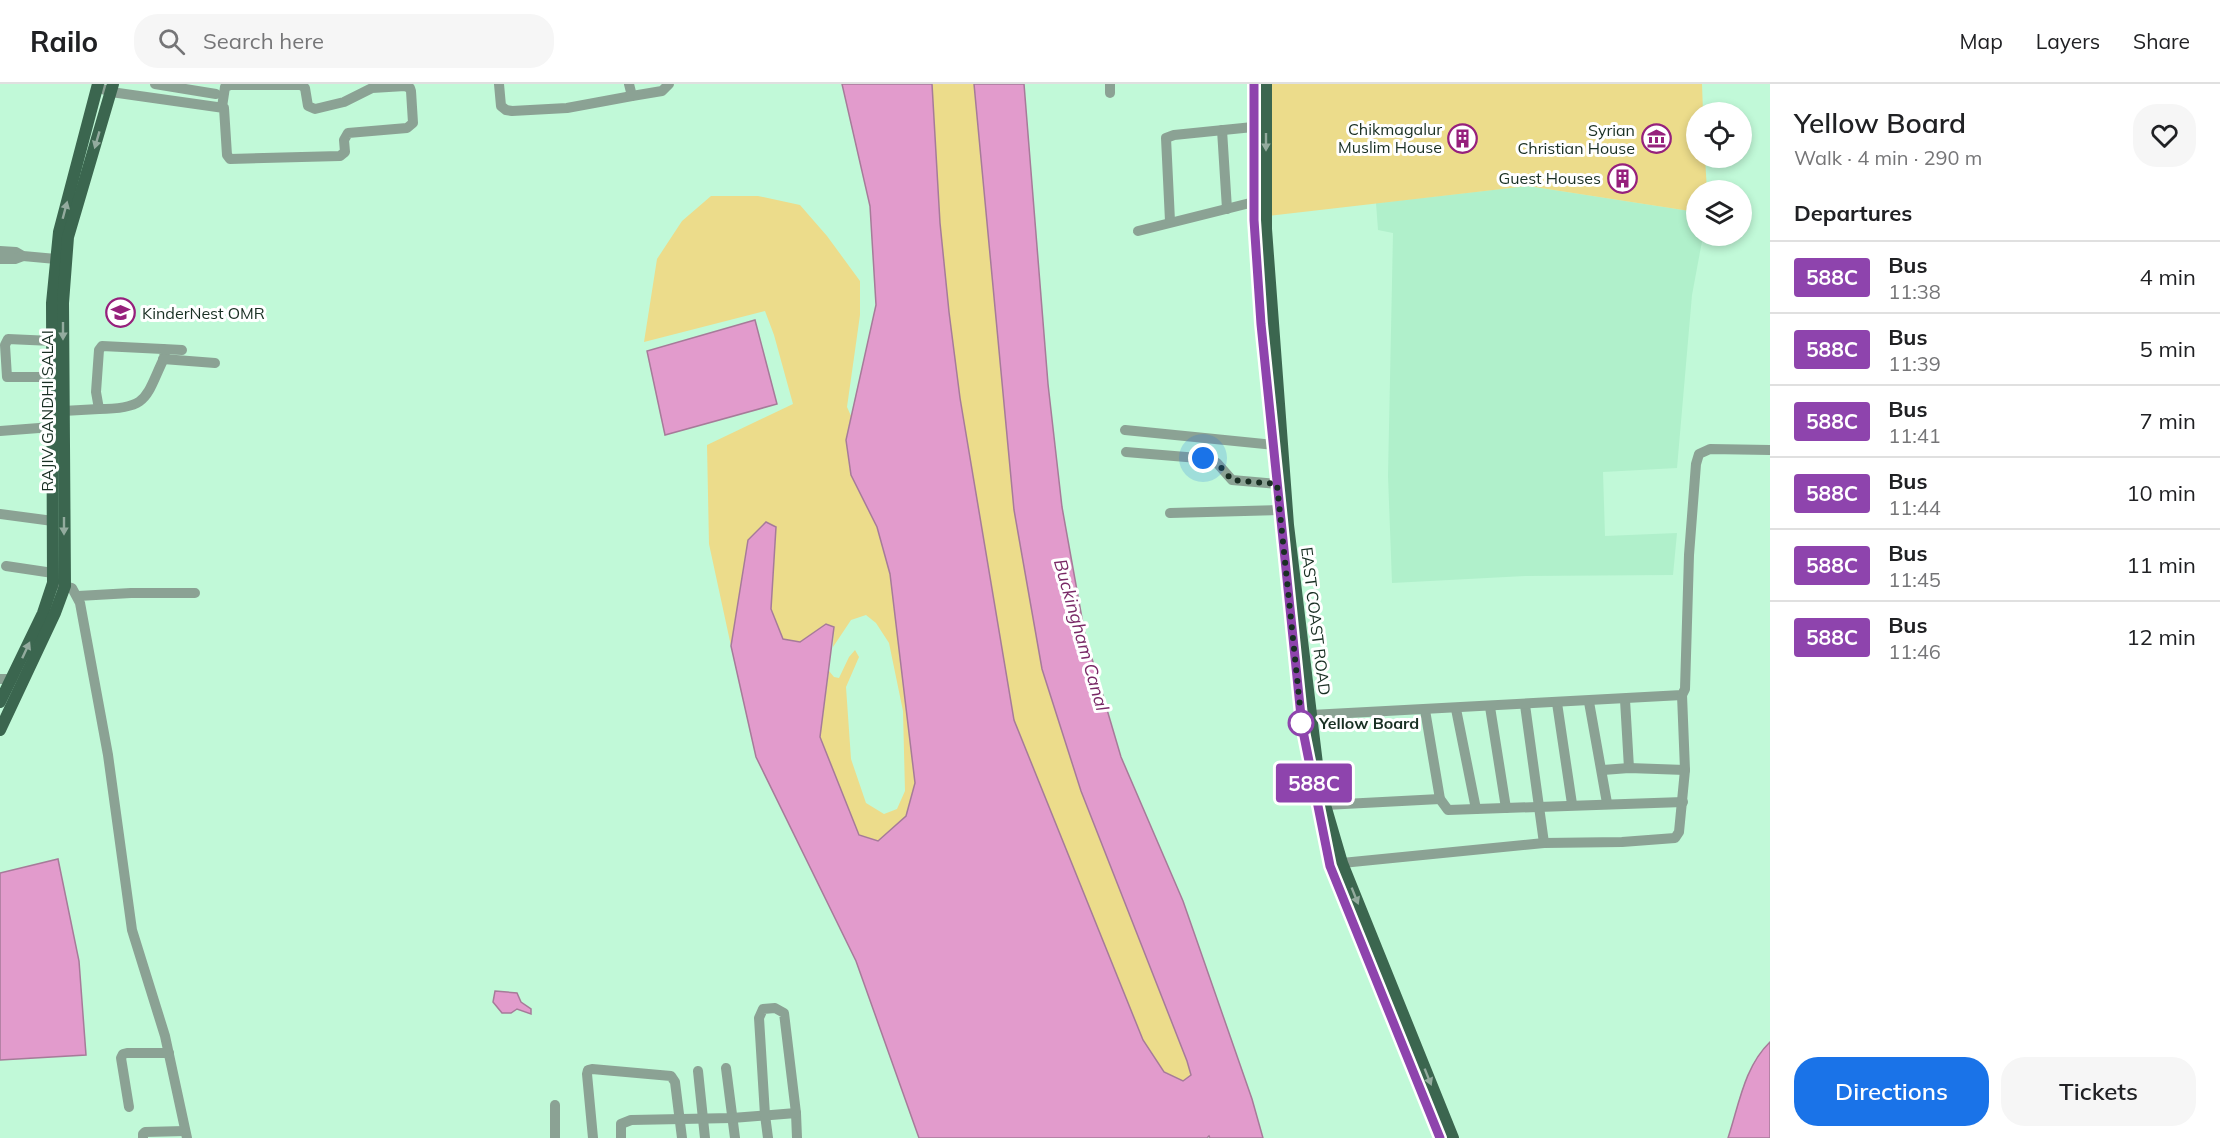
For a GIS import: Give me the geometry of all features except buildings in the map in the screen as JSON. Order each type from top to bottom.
[{"type":"main road","name":"EAST COAST ROAD","points":[[1254,84],[1254,202],[1260,220],[1288,525],[1317,764],[1325,805],[1342,863],[1453,1138]]},
{"type":"main road","name":"EAST COAST ROAD","points":[[1266,84],[1260,220],[1261,324],[1302,726],[1330,866],[1440,1138]]},
{"type":"main road","name":"RAJIV GANDHI SALAI","points":[[0,702],[6,679],[43,613],[57,581],[53,521],[52,303],[59,232],[98,86]]},
{"type":"main road","name":"RAJIV GANDHI SALAI","points":[[0,730],[55,613],[63,411],[63,303],[68,237],[112,88]]},
{"type":"street","points":[[155,84],[216,94]]},
{"type":"street","points":[[499,84],[501,106],[512,111],[567,108],[662,91],[669,84]]},
{"type":"street","points":[[629,84],[632,96]]},
{"type":"street","points":[[98,86],[222,107],[225,110],[227,155],[230,159],[340,156],[345,152],[345,140],[348,133],[407,128],[412,123],[411,91],[405,86],[372,88],[356,97],[315,109],[308,106],[305,88],[301,85],[230,85],[225,87],[222,107]]},
{"type":"street","points":[[1170,221],[1166,138],[1174,135],[1254,127]]},
{"type":"street","points":[[1222,130],[1227,209]]},
{"type":"street","points":[[1138,231],[1170,221],[1254,202]]},
{"type":"street","points":[[0,251],[56,259]]},
{"type":"street","points":[[0,259],[15,259],[23,256]]},
{"type":"street","points":[[52,340],[3,339],[4,377],[52,377]]},
{"type":"street","points":[[99,409],[96,392],[100,347],[215,363]]},
{"type":"street","points":[[163,354],[182,350]]},
{"type":"street","points":[[63,411],[126,407],[140,403],[146,396],[163,354]]},
{"type":"street","points":[[0,431],[52,427]]},
{"type":"street","points":[[1125,430],[1274,445]]},
{"type":"street","points":[[1342,863],[1544,843],[1675,838],[1679,832],[1685,770],[1682,696],[1685,689],[1696,464],[1699,454],[1710,449],[1770,450]]},
{"type":"street","points":[[1126,452],[1210,459],[1217,463],[1232,480],[1277,484]]},
{"type":"street","points":[[1170,513],[1280,510]]},
{"type":"street","points":[[0,514],[53,521]]},
{"type":"street","points":[[6,566],[57,581],[72,588],[78,596],[108,755],[132,930],[169,1053],[186,1134],[145,1131],[143,1138]]},
{"type":"street","points":[[78,596],[195,593]]},
{"type":"street","points":[[1311,715],[1682,696]]},
{"type":"street","points":[[1625,700],[1629,768]]},
{"type":"street","points":[[1589,702],[1603,770],[1607,803]]},
{"type":"street","points":[[1557,703],[1572,804]]},
{"type":"street","points":[[1525,705],[1544,843]]},
{"type":"street","points":[[1490,707],[1506,808]]},
{"type":"street","points":[[1456,709],[1476,809]]},
{"type":"street","points":[[1425,710],[1440,799],[1448,810],[1683,802]]},
{"type":"street","points":[[1603,770],[1629,768],[1685,770]]},
{"type":"street","points":[[1325,805],[1440,799]]},
{"type":"street","points":[[768,1138],[759,1018],[760,1011],[776,1008],[784,1013],[796,1113],[796,1138]]},
{"type":"street","points":[[129,1107],[121,1058],[123,1054],[169,1053]]},
{"type":"street","points":[[726,1068],[735,1138]]},
{"type":"street","points":[[592,1138],[587,1074],[590,1070],[671,1076],[675,1082],[682,1138]]},
{"type":"street","points":[[698,1071],[705,1138]]},
{"type":"street","points":[[555,1105],[555,1138]]},
{"type":"street","points":[[621,1138],[621,1126],[625,1122],[796,1113]]},
{"type":"shaded area","points":[[932,84],[974,84],[1014,510],[1042,669],[1081,791],[1187,1061],[1191,1075],[1183,1081],[1164,1072],[1143,1040],[1014,720],[960,398],[940,223]]},
{"type":"shaded area","points":[[1269,84],[1702,84],[1703,102],[1686,102],[1686,168],[1706,168],[1706,180],[1686,180],[1686,210],[1528,186],[1268,216]]},
{"type":"shaded area","points":[[1528,186],[1686,210],[1686,246],[1701,246],[1692,295],[1677,468],[1603,472],[1605,536],[1677,533],[1673,575],[1525,576],[1392,583],[1388,476],[1393,233],[1378,230],[1376,203]]},
{"type":"shaded area","points":[[711,196],[758,196],[800,205],[827,236],[860,281],[860,315],[847,407],[851,416],[846,440],[851,475],[877,527],[890,574],[915,783],[906,816],[878,841],[859,835],[820,737],[829,671],[834,677],[839,678],[855,650],[859,657],[846,687],[851,759],[866,803],[884,814],[897,809],[905,791],[903,711],[889,643],[876,623],[866,615],[851,620],[833,647],[834,627],[800,642],[783,639],[771,609],[776,527],[739,602],[731,646],[709,544],[707,445],[793,404],[765,311],[644,342],[657,259],[682,221]]},
{"type":"water","name":"Buckingham Canal","points":[[842,84],[932,84],[940,223],[960,398],[1014,720],[1143,1040],[1164,1072],[1183,1081],[1191,1075],[1187,1061],[1081,791],[1042,669],[1014,510],[974,84],[1024,84],[1048,384],[1062,507],[1085,635],[1121,757],[1183,901],[1252,1099],[1263,1138],[1210,1138],[1209,1136],[1207,1138],[919,1138],[856,961],[756,757],[731,646],[748,540],[766,522],[776,527],[771,609],[783,639],[800,642],[826,624],[834,627],[820,737],[859,835],[878,841],[906,816],[915,783],[890,574],[877,527],[851,475],[846,440],[876,305],[870,206]]},
{"type":"water","points":[[755,320],[777,404],[665,435],[647,351]]},
{"type":"water","points":[[58,859],[79,961],[86,1055],[0,1060],[0,873]]},
{"type":"water","points":[[495,991],[517,993],[521,1002],[531,1009],[531,1014],[517,1009],[511,1013],[502,1013],[493,1002]]},
{"type":"water","points":[[1770,1042],[1770,1138],[1728,1138],[1748,1075],[1761,1052]]},
{"type":"bus line","name":"588C","points":[[1254,84],[1254,220],[1261,324],[1302,726],[1330,866],[1440,1138]]},
{"type":"place","name":"Chikmagalur Muslim House","points":[[1463,138]]},
{"type":"place","name":"Syrian Christian House","points":[[1656,139]]},
{"type":"place","name":"Guest Houses","points":[[1622,178]]},
{"type":"place","name":"KinderNest OMR","points":[[121,313]]},
{"type":"place","name":"Yellow Board","points":[[1301,723]]},
{"type":"route","points":[[1203,458],[1217,463],[1232,480],[1277,484],[1302,726],[1301,723]]}]
